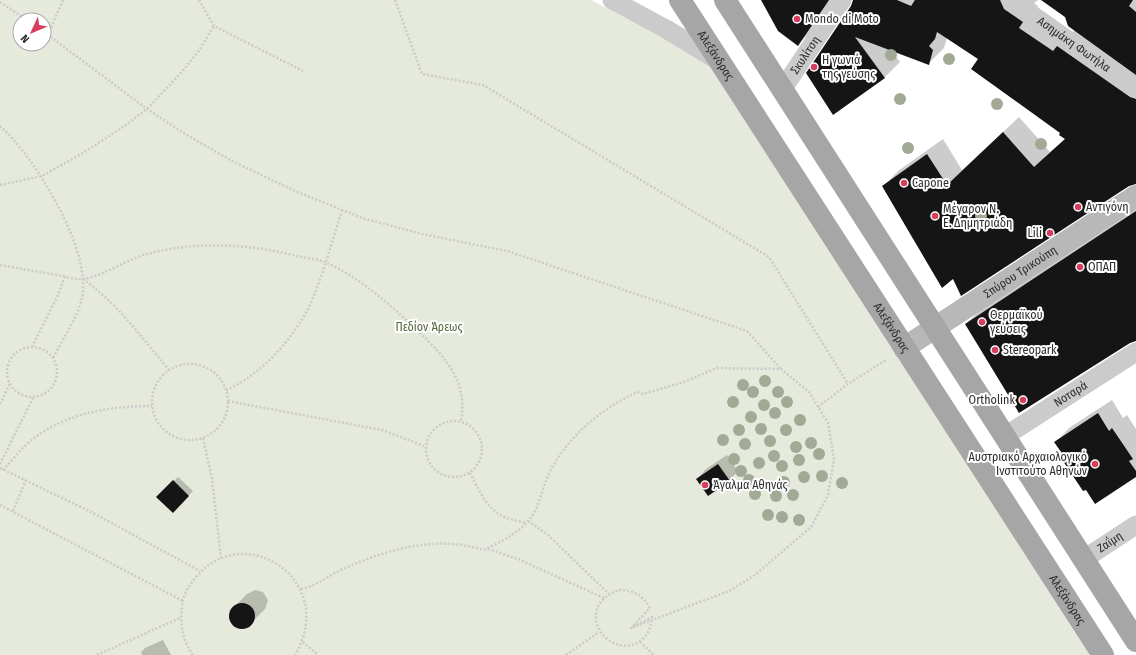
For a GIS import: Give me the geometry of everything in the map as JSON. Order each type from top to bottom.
[{"type":"main road","name":"Αλεξάνδρας","points":[[680,0],[719,61],[897,353],[1103,655]]},
{"type":"main road","points":[[725,0],[1136,641]]},
{"type":"street","points":[[612,0],[666,29],[719,61]]},
{"type":"street","name":"Σκυλίτση","points":[[782,90],[842,0]]},
{"type":"street","name":"Ασημάκη Φωτήλα","points":[[1011,0],[1136,88]]},
{"type":"street","name":"Σπύρου Τρικούπη","points":[[897,353],[1136,196]]},
{"type":"street","name":"Νοταρά","points":[[1005,436],[1136,352]]},
{"type":"street","name":"Ζαΐμη","points":[[1084,559],[1136,525]]},
{"type":"path","points":[[52,26],[63,0]]},
{"type":"path","points":[[199,0],[214,26],[303,71]]},
{"type":"path","points":[[395,0],[422,74],[483,85],[769,257],[848,384]]},
{"type":"path","points":[[0,2],[15,12]]},
{"type":"path","points":[[0,185],[42,176],[83,153],[147,109],[180,74],[198,52],[214,26]]},
{"type":"path","points":[[52,38],[147,109],[232,161],[342,211],[422,234],[507,251],[747,331],[781,369],[809,392],[828,423],[834,459],[828,495],[811,527],[755,575],[729,591],[631,628]]},
{"type":"path","points":[[0,126],[21,148],[42,176],[65,221],[83,279],[82,298],[79,307],[53,358]]},
{"type":"path","points":[[226,390],[241,383],[258,369],[278,350],[301,321],[313,298],[342,211]]},
{"type":"path","points":[[83,279],[149,253],[190,247],[261,248],[325,262],[337,268],[410,322],[438,351],[454,375],[461,389],[464,406],[461,422]]},
{"type":"path","points":[[0,265],[83,279],[97,290],[128,322],[169,370]]},
{"type":"path","points":[[32,346],[58,295],[65,276]]},
{"type":"path","points":[[32,346],[47,352],[53,358],[57,374],[55,382],[44,394],[34,396],[20,394],[10,383],[7,374],[11,358],[16,352],[32,346]]},
{"type":"path","points":[[818,407],[848,384],[897,353]]},
{"type":"path","points":[[192,364],[202,366],[219,378],[226,390],[228,401],[223,422],[213,432],[203,438],[186,440],[176,438],[166,433],[159,426],[154,416],[152,406],[154,389],[158,381],[169,370],[183,365],[192,364]]},
{"type":"path","points":[[526,523],[536,510],[553,466],[569,443],[602,412],[623,398],[637,392],[643,394],[681,383],[717,368],[781,369]]},
{"type":"path","points":[[0,404],[10,383]]},
{"type":"path","points":[[0,464],[34,396]]},
{"type":"path","points":[[228,401],[382,430],[424,446]]},
{"type":"path","points":[[4,470],[26,445],[54,426],[94,411],[119,406],[152,406]]},
{"type":"path","points":[[449,421],[461,422],[474,429],[481,441],[482,455],[479,462],[470,473],[456,478],[441,475],[430,465],[424,446],[432,431],[437,426],[449,421]]},
{"type":"path","points":[[203,438],[212,480],[221,558]]},
{"type":"path","points":[[0,468],[93,512],[200,571]]},
{"type":"path","points":[[470,473],[480,492],[494,510],[504,518],[526,523]]},
{"type":"path","points":[[13,511],[26,480]]},
{"type":"path","points":[[0,505],[183,601]]},
{"type":"path","points":[[484,550],[507,538],[526,523],[526,520],[539,527],[609,594]]},
{"type":"path","points":[[301,589],[311,587],[344,568],[402,547],[417,544],[465,544],[484,550],[485,548],[518,559],[604,598]]},
{"type":"path","points":[[193,655],[185,640],[180,618],[183,601],[189,585],[200,571],[221,558],[244,554],[267,558],[280,565],[292,576],[301,589],[307,612],[307,624],[303,642],[295,655]]},
{"type":"path","points":[[619,590],[629,590],[638,594],[645,600],[650,608],[631,628],[652,617],[649,631],[640,642],[628,646],[615,645],[607,641],[599,632],[596,612],[604,598],[609,594],[619,590]]},
{"type":"path","points":[[97,655],[180,618]]},
{"type":"path","points":[[566,655],[599,632]]},
{"type":"path","points":[[303,642],[318,655]]},
{"type":"path","points":[[640,642],[654,655]]},
{"type":"green space","name":"Πεδίον Άρεως","points":[[0,0],[591,0],[716,65],[1092,655],[0,655]]},
{"type":"building","name":"Mondo di Moto","points":[[761,0],[829,0],[798,46],[778,31]]},
{"type":"building","points":[[853,0],[897,0],[911,6],[915,0],[1000,0],[1004,9],[1023,22],[1019,28],[1053,51],[1057,46],[1130,97],[1136,99],[1136,184],[1129,186],[961,296],[953,279],[942,288],[882,186],[927,154],[947,185],[1003,132],[1034,167],[1065,139],[1059,135],[1060,133],[971,69],[978,59],[937,32],[935,39],[929,46],[933,50],[929,65],[855,37],[885,78],[833,115],[806,73],[851,6]]},
{"type":"building","points":[[1041,0],[1133,0],[1129,6],[1136,12],[1136,75],[1068,26],[1065,17]]},
{"type":"building","points":[[1136,211],[1136,341],[1130,343],[1019,413],[965,324]]},
{"type":"building","points":[[1098,413],[1109,431],[1112,428],[1133,459],[1129,461],[1136,471],[1136,477],[1095,504],[1086,490],[1083,491],[1063,461],[1066,459],[1054,442]]},
{"type":"building","points":[[718,464],[730,481],[708,496],[696,479]]},
{"type":"building","points":[[173,480],[189,496],[173,513],[156,497]]},
{"type":"building","points":[[242,603],[251,607],[255,616],[251,625],[242,629],[233,625],[229,616],[233,607]]},
{"type":"place","name":"Mondo di Moto","points":[[797,19]]},
{"type":"place","name":"Η γωνιά της γεύσης","points":[[814,67]]},
{"type":"place","name":"Capone","points":[[904,183]]},
{"type":"place","name":"Αντιγόνη","points":[[1078,207]]},
{"type":"place","name":"Μέγαρον Ν. Ε. Δημητριάδη","points":[[935,216]]},
{"type":"place","name":"Lili","points":[[1050,233]]},
{"type":"place","name":"ΟΠΑΠ","points":[[1080,267]]},
{"type":"place","name":"Θερμαϊκού γεύσεις","points":[[982,322]]},
{"type":"place","name":"Stereopark","points":[[995,350]]},
{"type":"place","name":"Ortholink","points":[[1023,400]]},
{"type":"place","name":"Αυστριακό Αρχαιολογικό Ινστιτούτο Αθηνών","points":[[1095,464]]},
{"type":"place","name":"Άγαλμα Αθηνάς","points":[[705,485]]}]
